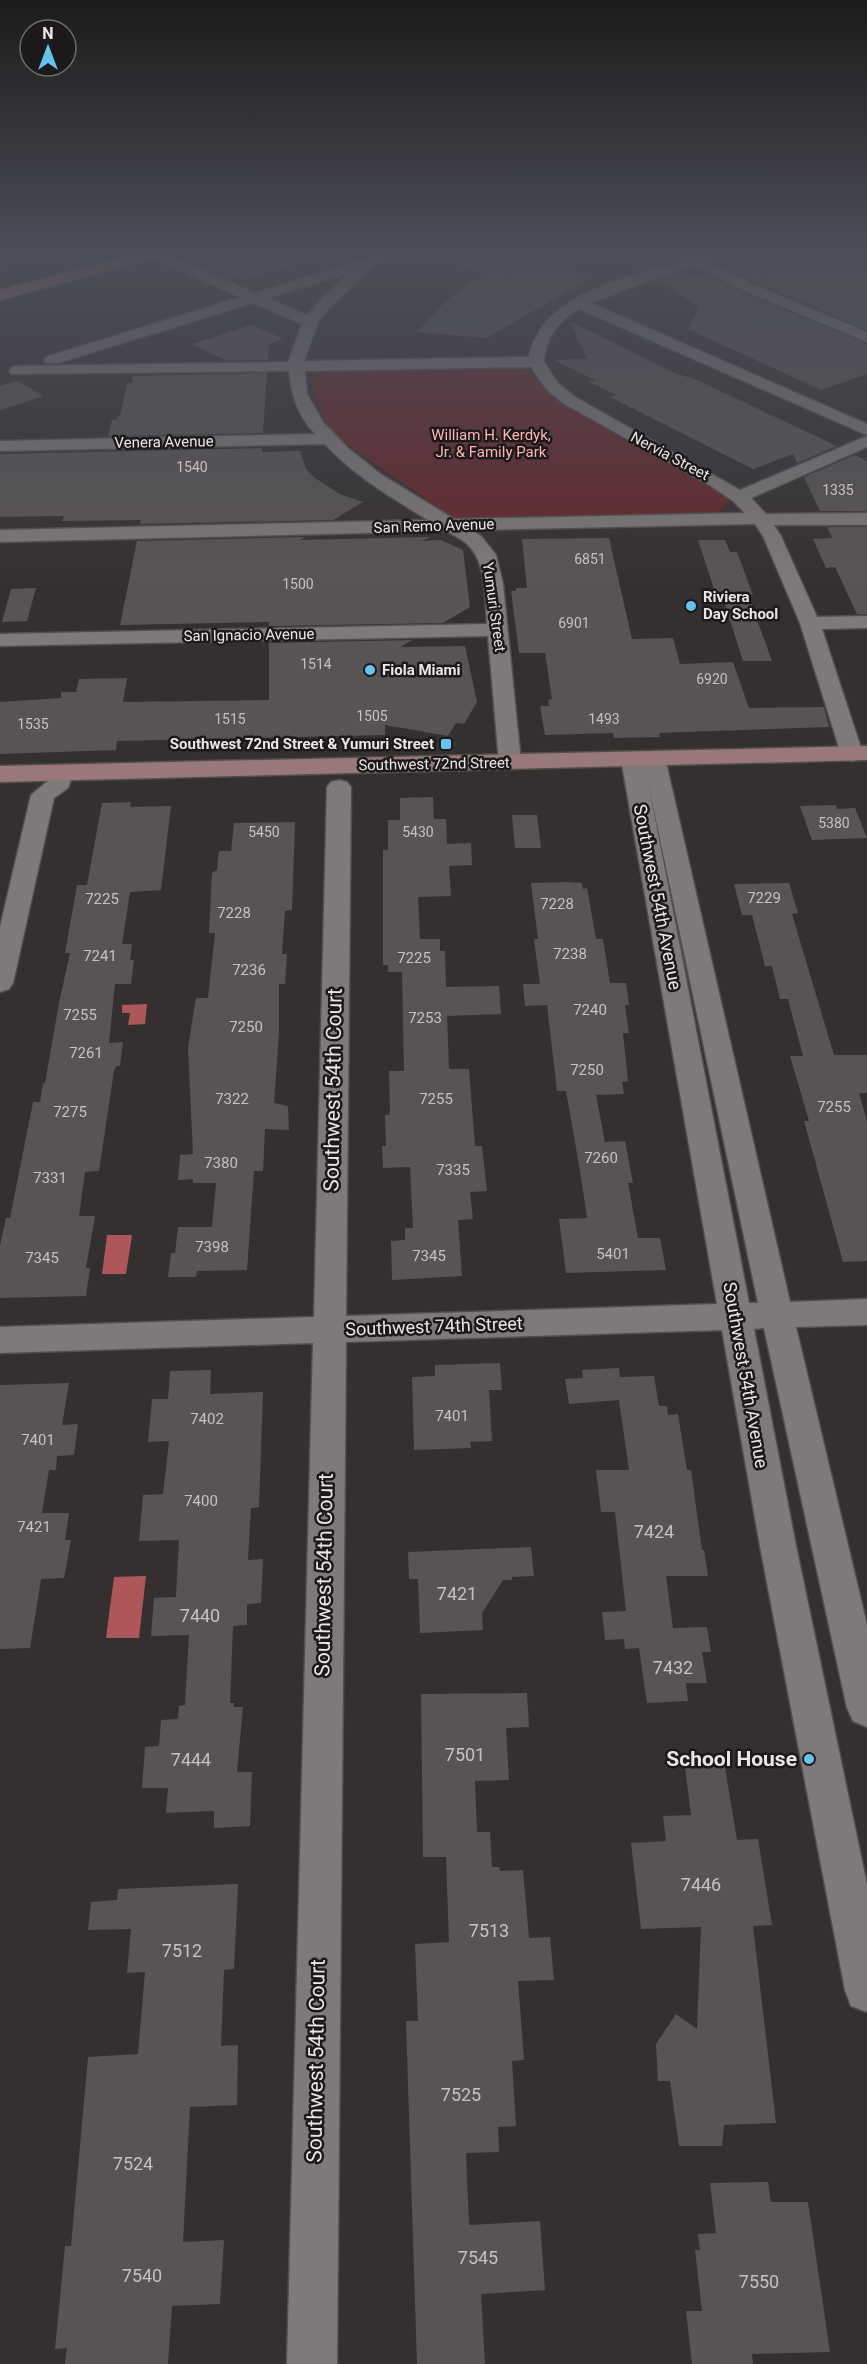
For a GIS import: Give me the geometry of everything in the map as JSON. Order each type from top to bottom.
[{"type":"main road","name":"Southwest 72nd Street","points":[[0,774],[40,784],[63,772],[338,773],[510,762],[860,753]]},
{"type":"street","points":[[0,376],[43,363]]},
{"type":"street","points":[[82,363],[99,369]]},
{"type":"street","points":[[18,371],[456,363]]},
{"type":"street","name":"Nervia Street","points":[[537,363],[552,386],[582,408],[694,468],[739,497],[760,519],[772,536],[810,623],[860,753]]},
{"type":"street","points":[[715,363],[867,430]]},
{"type":"street","name":"Yumuri Street","points":[[295,366],[302,404],[315,425],[328,439],[358,467],[474,540],[485,551],[494,584],[510,762]]},
{"type":"street","name":"Venera Avenue","points":[[0,446],[328,439]]},
{"type":"street","points":[[739,497],[867,441]]},
{"type":"street","points":[[394,527],[417,518],[422,508]]},
{"type":"street","name":"San Remo Avenue","points":[[0,536],[450,525],[867,519]]},
{"type":"street","points":[[810,623],[867,622]]},
{"type":"street","name":"San Ignacio Avenue","points":[[0,640],[498,630]]},
{"type":"street","name":"Southwest 54th Avenue","points":[[643,759],[777,1314],[867,1708]]},
{"type":"street","name":"Southwest 54th Avenue","points":[[643,759],[735,1316],[778,1546],[867,1990]]},
{"type":"street","name":"Southwest 54th Court","points":[[312,2364],[338,773]]},
{"type":"street","points":[[0,983],[40,784]]},
{"type":"street","name":"Southwest 74th Street","points":[[0,1340],[867,1312]]},
{"type":"green space","name":"William H. Kerdyk, Jr. & Family Park","points":[[505,366],[527,369],[560,402],[704,480],[727,495],[730,501],[717,514],[456,520],[344,442],[327,426],[312,387],[313,377],[325,372]]},
{"type":"shaded area","points":[[147,1004],[145,1024],[128,1025],[130,1013],[122,1013],[122,1005]]},
{"type":"shaded area","points":[[107,1235],[132,1235],[126,1274],[102,1274]]},
{"type":"shaded area","points":[[146,1576],[139,1638],[106,1638],[114,1577]]},
{"type":"building","points":[[561,363],[655,363],[697,380],[837,446],[797,463],[793,454],[753,469],[610,397],[617,395],[589,382],[595,380]]},
{"type":"building","points":[[763,363],[867,363],[867,374],[821,390]]},
{"type":"building","points":[[267,373],[263,433],[108,436],[112,420],[117,420],[121,412],[127,383],[132,383],[133,376]]},
{"type":"building","points":[[17,381],[44,396],[0,410],[0,386]]},
{"type":"building","points":[[262,448],[262,452],[300,451],[306,469],[315,478],[340,494],[363,502],[333,520],[140,524],[141,520],[62,521],[64,516],[0,517],[0,454]]},
{"type":"building","points":[[855,455],[867,461],[867,511],[820,511],[804,477]]},
{"type":"building","points":[[827,527],[867,527],[867,614],[857,614],[835,567],[826,568],[813,539],[832,538]]},
{"type":"building","points":[[305,537],[300,540],[430,537],[422,541],[441,540],[463,550],[470,607],[443,623],[269,626],[269,622],[120,625],[137,541]]},
{"type":"building","points":[[609,538],[632,639],[673,638],[680,664],[733,662],[749,708],[824,707],[829,727],[659,733],[660,737],[614,738],[613,733],[545,735],[540,706],[549,706],[548,700],[552,699],[545,653],[519,653],[511,591],[516,591],[516,588],[527,588],[522,539]]},
{"type":"building","points":[[698,540],[725,540],[730,552],[737,552],[753,595],[748,595],[772,661],[743,661],[722,595],[716,595]]},
{"type":"building","points":[[36,588],[27,621],[2,622],[11,589]]},
{"type":"building","points":[[413,640],[400,647],[465,646],[477,702],[464,724],[456,723],[448,736],[385,725],[385,735],[117,741],[116,750],[0,754],[0,702],[61,698],[61,692],[76,692],[79,679],[127,678],[123,702],[269,700],[269,643]]},
{"type":"building","points":[[433,797],[434,819],[446,819],[447,844],[471,843],[472,865],[449,866],[451,896],[418,897],[420,939],[440,939],[440,951],[445,951],[446,987],[499,986],[501,1014],[447,1016],[449,1069],[469,1069],[475,1146],[482,1146],[487,1191],[470,1192],[473,1219],[458,1220],[462,1276],[392,1280],[391,1241],[405,1240],[405,1228],[413,1228],[410,1167],[383,1168],[382,1146],[386,1146],[385,1115],[389,1115],[390,1109],[389,1071],[404,1071],[402,972],[388,972],[388,965],[383,965],[383,850],[388,850],[388,820],[400,820],[400,798]]},
{"type":"building","points":[[131,802],[130,807],[171,806],[161,890],[130,892],[122,944],[132,944],[130,960],[134,960],[131,984],[115,984],[109,1043],[123,1042],[120,1066],[116,1066],[114,1071],[99,1171],[85,1172],[79,1216],[95,1216],[86,1268],[90,1268],[86,1296],[0,1298],[0,1245],[6,1218],[10,1218],[33,1102],[40,1102],[43,1083],[45,1083],[70,953],[65,953],[77,885],[87,885],[102,803]]},
{"type":"building","points":[[836,805],[837,809],[855,808],[867,838],[812,840],[800,806]]},
{"type":"building","points":[[512,815],[537,815],[541,848],[515,848]]},
{"type":"building","points":[[295,822],[292,910],[285,911],[282,954],[287,954],[285,984],[279,984],[279,1032],[274,1103],[288,1106],[289,1130],[265,1129],[263,1171],[254,1171],[247,1270],[197,1271],[196,1277],[168,1277],[171,1253],[175,1253],[178,1227],[212,1227],[216,1183],[193,1183],[193,1179],[178,1180],[180,1155],[193,1154],[188,1048],[196,998],[208,998],[215,933],[209,933],[212,873],[217,870],[219,851],[231,851],[234,823]]},
{"type":"building","points":[[531,883],[582,883],[583,889],[587,888],[596,939],[603,939],[610,983],[626,983],[629,1005],[625,1005],[629,1033],[623,1033],[628,1081],[622,1082],[624,1094],[596,1095],[605,1142],[625,1141],[633,1183],[628,1183],[638,1238],[660,1238],[666,1270],[566,1273],[559,1219],[587,1218],[566,1091],[557,1091],[547,1005],[525,1006],[523,984],[540,984],[534,939],[538,939]]},
{"type":"building","points":[[789,883],[798,913],[792,914],[834,1055],[867,1055],[867,1093],[859,1093],[867,1121],[867,1261],[843,1262],[804,1121],[809,1121],[790,1056],[803,1056],[788,999],[780,999],[772,966],[765,966],[752,915],[742,915],[734,884]]},
{"type":"building","points":[[500,1363],[502,1390],[489,1390],[492,1441],[470,1442],[471,1448],[414,1450],[412,1377],[435,1376],[435,1365]]},
{"type":"building","points":[[619,1368],[620,1377],[654,1376],[659,1406],[667,1406],[668,1415],[678,1414],[687,1470],[691,1470],[702,1550],[704,1550],[708,1576],[666,1576],[673,1628],[707,1627],[711,1652],[702,1652],[707,1683],[686,1683],[688,1701],[647,1703],[639,1648],[625,1649],[624,1639],[605,1640],[602,1612],[626,1611],[615,1512],[601,1512],[596,1470],[629,1470],[619,1400],[569,1404],[565,1379],[583,1378],[582,1370]]},
{"type":"building","points":[[211,1370],[210,1394],[263,1392],[259,1507],[251,1508],[248,1560],[263,1559],[261,1603],[247,1604],[247,1625],[233,1626],[230,1703],[234,1703],[234,1707],[243,1707],[237,1772],[252,1772],[250,1826],[214,1828],[214,1811],[166,1813],[168,1788],[142,1788],[145,1747],[159,1746],[161,1720],[178,1719],[179,1706],[185,1705],[189,1635],[151,1636],[154,1598],[176,1597],[179,1540],[139,1541],[143,1495],[163,1494],[169,1441],[148,1442],[152,1399],[168,1399],[170,1371]]},
{"type":"building","points":[[69,1383],[62,1425],[78,1424],[74,1455],[57,1456],[56,1470],[49,1470],[42,1513],[69,1513],[65,1540],[71,1540],[64,1578],[41,1579],[30,1648],[0,1649],[0,1385]]},
{"type":"building","points":[[531,1547],[534,1576],[512,1577],[512,1580],[503,1580],[482,1613],[483,1630],[420,1633],[418,1579],[409,1579],[408,1552]]},
{"type":"building","points":[[527,1693],[529,1727],[506,1728],[509,1780],[475,1781],[477,1832],[490,1832],[492,1867],[499,1867],[500,1871],[523,1870],[529,1938],[550,1937],[554,1980],[518,1981],[524,2060],[512,2061],[516,2126],[498,2127],[499,2152],[466,2153],[469,2225],[540,2221],[545,2290],[481,2294],[485,2364],[417,2364],[406,2021],[418,2021],[415,1944],[449,1942],[446,1857],[423,1857],[421,1694]]},
{"type":"building","points":[[725,1767],[737,1840],[758,1839],[772,1925],[753,1926],[776,2123],[724,2125],[722,2146],[679,2146],[670,2081],[658,2081],[656,2044],[676,2014],[697,2029],[701,1927],[641,1929],[631,1843],[666,1841],[663,1816],[691,1815],[685,1768]]},
{"type":"building","points":[[238,1884],[234,1969],[224,1970],[221,2046],[238,2045],[237,2105],[190,2107],[183,2242],[224,2240],[220,2304],[172,2306],[168,2364],[65,2364],[67,2348],[55,2349],[65,2246],[71,2246],[88,2057],[138,2054],[145,1972],[127,1973],[131,1929],[88,1930],[91,1902],[117,1900],[118,1889]]},
{"type":"building","points":[[768,2182],[771,2202],[808,2202],[830,2352],[752,2354],[753,2364],[692,2364],[686,2311],[702,2311],[695,2250],[700,2250],[698,2234],[716,2233],[710,2183]]},
{"type":"place","name":"Riviera Day School","points":[[691,606]]},
{"type":"place","name":"Fiola Miami","points":[[370,670]]},
{"type":"place","name":"Southwest 72nd Street & Yumuri Street","points":[[446,744]]},
{"type":"place","name":"School House","points":[[809,1759]]}]
